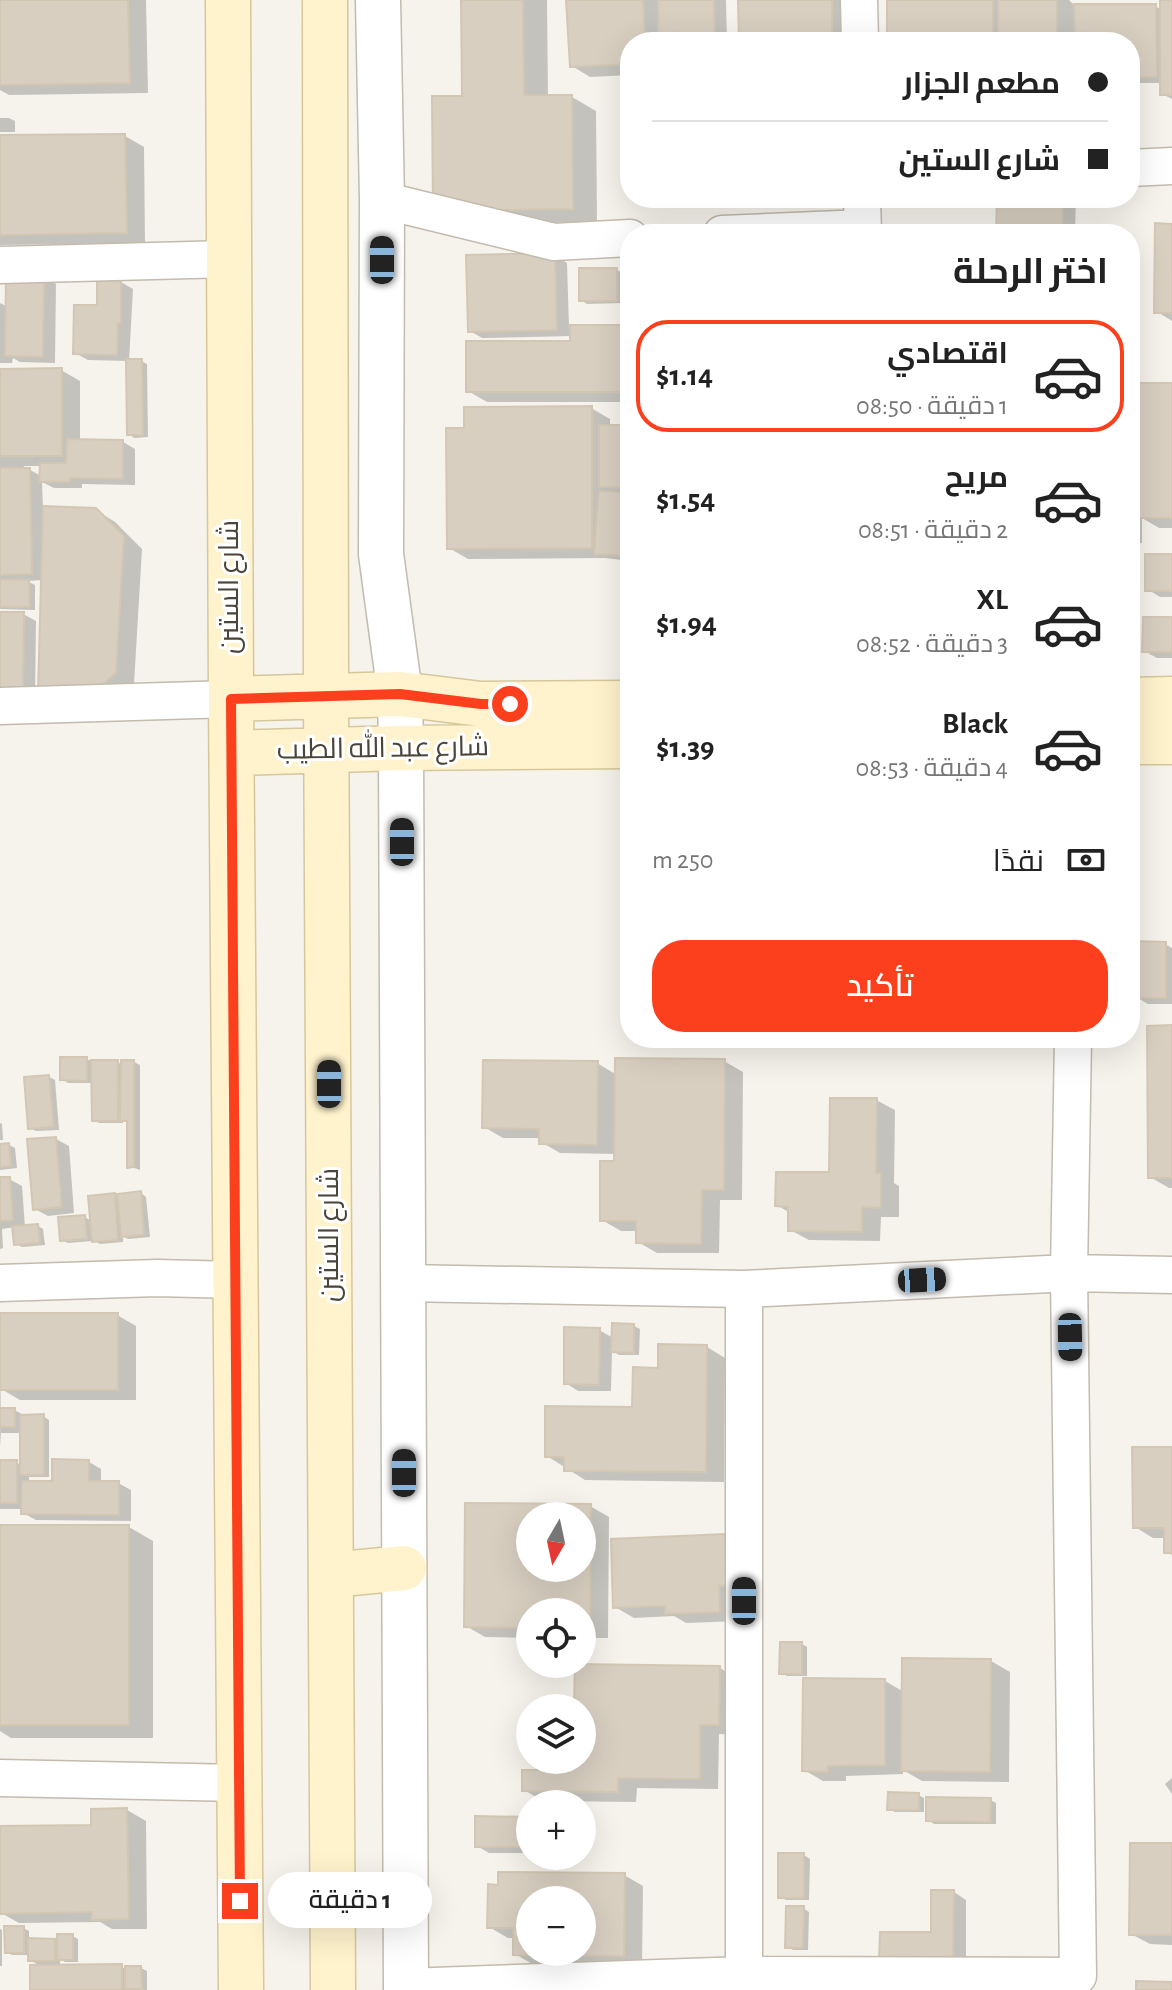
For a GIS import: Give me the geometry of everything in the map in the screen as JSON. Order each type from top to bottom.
[{"type":"main road","name":"شارع الستين","points":[[228,0],[241,1990]]},
{"type":"main road","name":"شارع الستين","points":[[325,0],[333,1990]]},
{"type":"main road","name":"شارع عبد الله الطيب","points":[[231,699],[400,694],[481,704],[620,703]]},
{"type":"main road","points":[[1140,700],[1172,699]]},
{"type":"main road","points":[[1140,742],[1172,742]]},
{"type":"main road","name":"شارع عبد الله الطيب","points":[[233,753],[620,746]]},
{"type":"main road","points":[[331,1575],[404,1568]]},
{"type":"street","points":[[378,0],[382,200],[381,554],[400,694],[401,748],[406,1989],[744,1975],[1078,1983],[1069,1273],[1073,1048]]},
{"type":"street","points":[[859,0],[860,32]]},
{"type":"street","points":[[1140,168],[1172,166]]},
{"type":"street","points":[[382,200],[554,242],[620,239]]},
{"type":"street","points":[[822,224],[862,220]]},
{"type":"street","points":[[0,265],[229,259]]},
{"type":"street","points":[[0,706],[231,699]]},
{"type":"street","points":[[403,1283],[744,1289],[1069,1273],[1172,1275]]},
{"type":"street","points":[[0,1283],[157,1278],[236,1280]]},
{"type":"street","points":[[744,1289],[744,1975]]},
{"type":"street","points":[[0,1778],[239,1783]]},
{"type":"building","points":[[0,0],[128,0],[130,83],[0,85]]},
{"type":"building","points":[[461,0],[523,0],[524,95],[572,95],[573,209],[433,211],[432,96],[462,96]]},
{"type":"building","points":[[566,0],[643,0],[645,32],[620,32],[620,64],[570,67]]},
{"type":"building","points":[[658,0],[714,0],[715,32],[658,32]]},
{"type":"building","points":[[738,0],[832,0],[832,32],[739,32]]},
{"type":"building","points":[[887,0],[993,0],[993,32],[887,32]]},
{"type":"building","points":[[998,0],[1057,0],[1057,32],[998,32]]},
{"type":"building","points":[[1160,0],[1172,0],[1172,95],[1160,95]]},
{"type":"building","points":[[1074,4],[1156,4],[1157,77],[1140,77],[1140,32],[1075,32]]},
{"type":"building","points":[[125,134],[127,233],[0,235],[0,135]]},
{"type":"building","points":[[997,208],[1063,208],[1062,224],[996,224]]},
{"type":"building","points":[[1155,223],[1172,224],[1172,313],[1154,313]]},
{"type":"building","points":[[555,253],[557,330],[468,332],[466,255]]},
{"type":"building","points":[[579,268],[617,268],[617,301],[579,301]]},
{"type":"building","points":[[6,274],[44,275],[43,357],[5,356]]},
{"type":"building","points":[[97,280],[121,280],[117,355],[73,354],[74,305],[97,305]]},
{"type":"building","points":[[570,325],[620,325],[620,392],[466,392],[466,341],[570,341]]},
{"type":"building","points":[[126,359],[142,359],[143,435],[127,435]]},
{"type":"building","points":[[62,368],[62,456],[0,456],[0,369]]},
{"type":"building","points":[[1140,383],[1172,383],[1172,518],[1140,518]]},
{"type":"building","points":[[592,406],[592,548],[447,549],[446,428],[464,428],[464,407]]},
{"type":"building","points":[[599,425],[620,425],[620,488],[599,487]]},
{"type":"building","points":[[67,439],[123,440],[123,479],[70,478],[70,482],[39,482],[40,463],[66,463]]},
{"type":"building","points":[[0,468],[30,468],[32,574],[0,575]]},
{"type":"building","points":[[599,491],[620,492],[620,555],[594,554]]},
{"type":"building","points":[[43,506],[96,508],[124,536],[116,673],[90,695],[38,694]]},
{"type":"building","points":[[1145,554],[1172,554],[1172,591],[1145,591]]},
{"type":"building","points":[[0,579],[29,580],[30,607],[0,607]]},
{"type":"building","points":[[0,612],[24,612],[23,694],[0,693]]},
{"type":"building","points":[[1143,617],[1172,617],[1172,652],[1142,652]]},
{"type":"building","points":[[1140,941],[1166,942],[1166,998],[1140,998]]},
{"type":"building","points":[[1172,1025],[1172,1178],[1148,1178],[1147,1026]]},
{"type":"building","points":[[60,1057],[87,1057],[87,1081],[60,1080]]},
{"type":"building","points":[[615,1058],[725,1059],[724,1190],[702,1190],[701,1244],[636,1243],[636,1221],[600,1221],[600,1161],[614,1161]]},
{"type":"building","points":[[91,1060],[118,1060],[118,1121],[92,1121]]},
{"type":"building","points":[[121,1060],[134,1060],[134,1167],[127,1168],[127,1121],[120,1121]]},
{"type":"building","points":[[483,1060],[598,1061],[597,1145],[539,1144],[539,1129],[482,1128]]},
{"type":"building","points":[[49,1075],[54,1127],[28,1129],[24,1077]]},
{"type":"building","points":[[830,1098],[877,1098],[876,1173],[881,1173],[881,1208],[862,1207],[862,1232],[788,1231],[788,1207],[775,1206],[776,1172],[829,1172]]},
{"type":"building","points":[[56,1137],[62,1207],[33,1210],[27,1139]]},
{"type":"building","points":[[9,1143],[11,1166],[0,1167],[0,1144]]},
{"type":"building","points":[[0,1177],[10,1177],[13,1220],[0,1221]]},
{"type":"building","points":[[141,1191],[144,1235],[121,1237],[117,1194]]},
{"type":"building","points":[[115,1193],[118,1240],[92,1242],[88,1196]]},
{"type":"building","points":[[85,1215],[87,1239],[60,1241],[58,1217]]},
{"type":"building","points":[[38,1224],[40,1243],[14,1245],[12,1226]]},
{"type":"building","points":[[0,1313],[118,1313],[118,1390],[0,1390]]},
{"type":"building","points":[[612,1323],[634,1324],[634,1353],[611,1352]]},
{"type":"building","points":[[564,1327],[600,1328],[599,1385],[564,1384]]},
{"type":"building","points":[[658,1344],[707,1345],[706,1472],[564,1471],[564,1457],[545,1457],[545,1406],[632,1407],[633,1367],[658,1368]]},
{"type":"building","points":[[0,1408],[15,1408],[15,1427],[0,1427]]},
{"type":"building","points":[[44,1414],[44,1475],[20,1475],[20,1415]]},
{"type":"building","points":[[1132,1447],[1172,1447],[1172,1553],[1164,1553],[1164,1528],[1133,1528]]},
{"type":"building","points":[[52,1459],[89,1460],[89,1481],[119,1481],[119,1515],[21,1514],[22,1481],[52,1481]]},
{"type":"building","points":[[0,1460],[17,1460],[17,1503],[0,1503]]},
{"type":"building","points":[[465,1503],[516,1503],[516,1582],[590,1582],[590,1598],[516,1598],[516,1628],[464,1627]]},
{"type":"building","points":[[0,1525],[129,1525],[129,1725],[0,1725]]},
{"type":"building","points":[[725,1534],[727,1585],[719,1586],[720,1612],[665,1614],[665,1606],[613,1608],[611,1539]]},
{"type":"building","points":[[780,1642],[802,1642],[802,1674],[779,1674]]},
{"type":"building","points":[[902,1658],[991,1659],[990,1772],[901,1771]]},
{"type":"building","points":[[596,1664],[720,1666],[719,1725],[700,1725],[700,1779],[618,1778],[618,1792],[522,1790],[522,1774],[596,1774],[596,1694],[574,1694],[575,1678],[596,1678]]},
{"type":"building","points":[[803,1678],[885,1679],[885,1765],[828,1766],[828,1772],[802,1771]]},
{"type":"building","points":[[888,1792],[919,1793],[919,1810],[887,1810]]},
{"type":"building","points":[[926,1797],[991,1798],[990,1822],[926,1821]]},
{"type":"building","points":[[127,1808],[129,1919],[91,1920],[92,1912],[0,1914],[0,1826],[91,1825],[91,1809]]},
{"type":"building","points":[[475,1816],[516,1817],[516,1847],[475,1847]]},
{"type":"building","points":[[1130,1843],[1172,1843],[1172,1935],[1129,1935]]},
{"type":"building","points":[[778,1853],[804,1853],[804,1898],[778,1898]]},
{"type":"building","points":[[498,1872],[625,1873],[624,1956],[596,1956],[596,1886],[516,1886],[516,1955],[513,1955],[513,1928],[487,1928],[488,1884],[498,1885]]},
{"type":"building","points":[[931,1890],[954,1890],[953,1961],[879,1960],[880,1932],[931,1932]]},
{"type":"building","points":[[786,1906],[804,1906],[803,1948],[785,1948]]},
{"type":"building","points":[[4,1926],[24,1926],[24,1953],[5,1953]]},
{"type":"building","points":[[57,1934],[73,1934],[73,1960],[57,1960]]},
{"type":"building","points":[[28,1938],[55,1939],[55,1961],[28,1961]]},
{"type":"building","points":[[122,1964],[122,1990],[30,1990],[30,1965]]},
{"type":"building","points":[[125,1966],[141,1966],[142,1989],[125,1989]]},
{"type":"building","points":[[1136,1981],[1172,1982],[1172,1990],[1136,1990]]},
{"type":"route","points":[[240,1901],[231,699],[400,694],[481,704],[510,704]]}]
